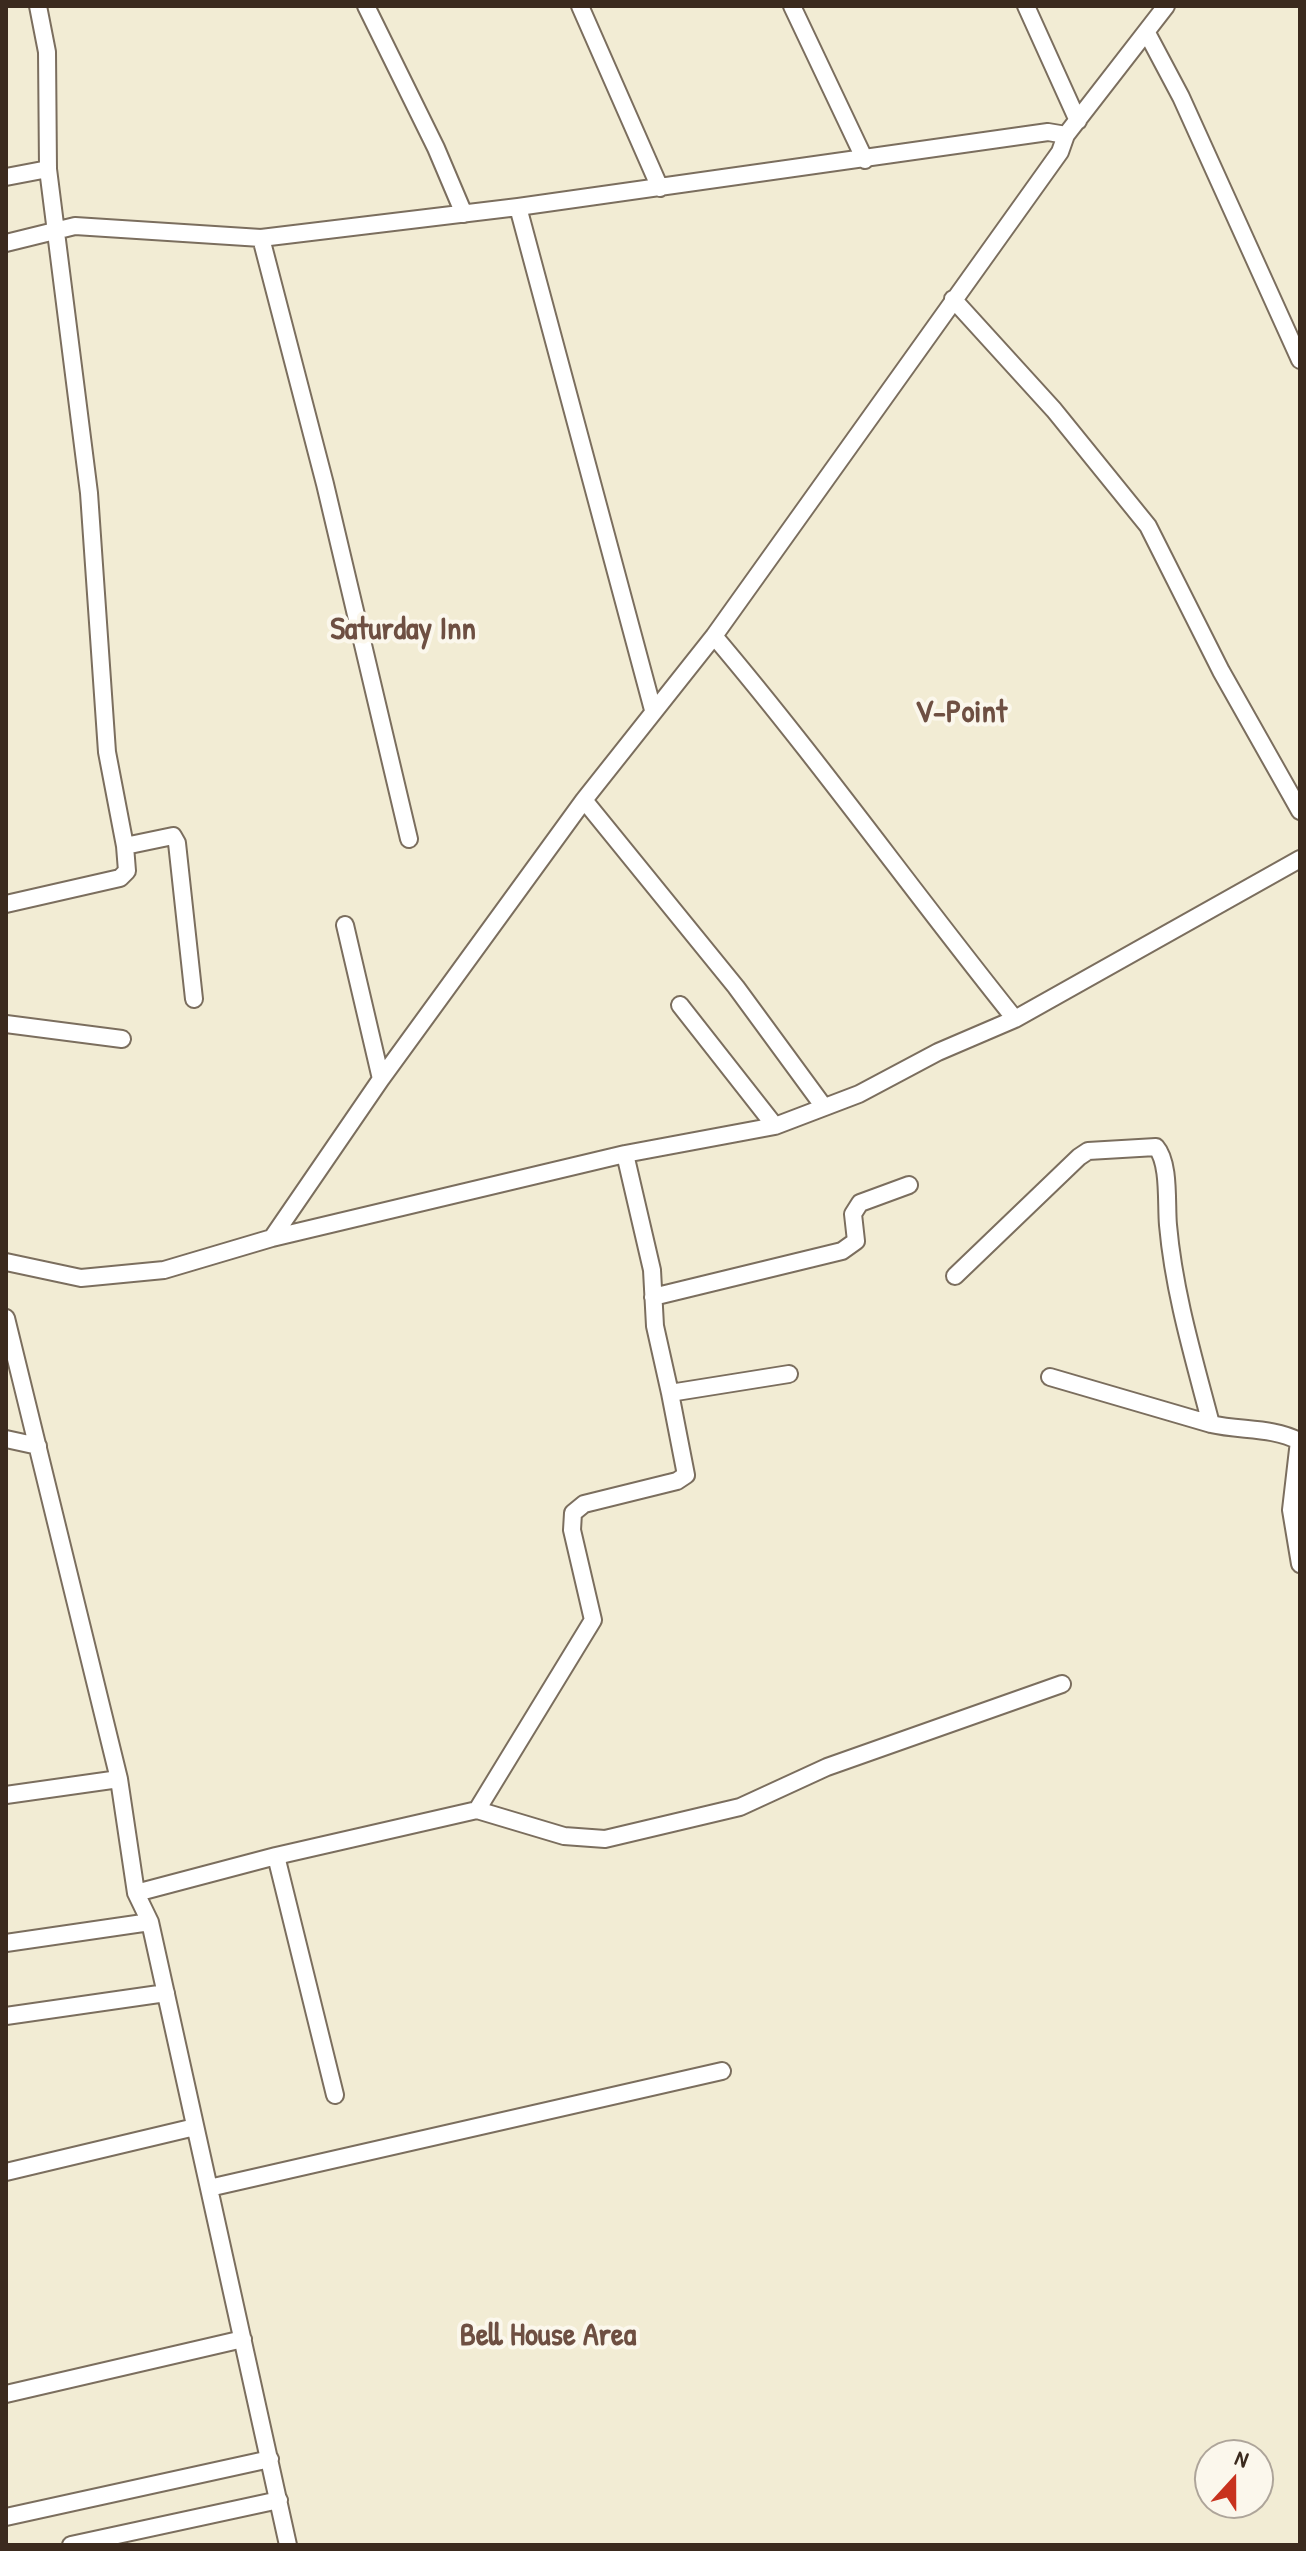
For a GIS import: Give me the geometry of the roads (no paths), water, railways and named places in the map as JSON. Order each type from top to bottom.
[{"type":"street","points":[[6,904],[120,878],[127,871],[107,752],[89,493],[48,169],[47,52],[38,6]]},
{"type":"street","points":[[366,6],[436,148],[464,214]]},
{"type":"street","points":[[580,6],[660,188]]},
{"type":"street","points":[[792,6],[865,160]]},
{"type":"street","points":[[1026,6],[1078,121]]},
{"type":"street","points":[[272,1238],[381,1079],[584,800],[714,636],[1060,152],[1066,135],[1166,6]]},
{"type":"street","points":[[1147,33],[1181,97],[1300,360]]},
{"type":"street","points":[[6,243],[75,226],[261,238],[660,188],[1048,132],[1066,135]]},
{"type":"street","points":[[6,177],[48,169]]},
{"type":"street","points":[[518,207],[653,710]]},
{"type":"street","points":[[261,238],[325,484],[409,839]]},
{"type":"street","points":[[953,299],[1054,410],[1148,526],[1221,671],[1300,811]]},
{"type":"street","points":[[714,636],[782,717],[893,866],[1015,1019]]},
{"type":"street","points":[[584,800],[736,987],[824,1107]]},
{"type":"street","points":[[125,846],[164,836],[173,836],[177,843],[194,999]]},
{"type":"street","points":[[6,1262],[81,1278],[164,1270],[272,1238],[625,1154],[775,1126],[824,1107],[1015,1019],[1300,859]]},
{"type":"street","points":[[345,925],[381,1079]]},
{"type":"street","points":[[680,1005],[775,1126]]},
{"type":"street","points":[[6,1024],[122,1039]]},
{"type":"street","points":[[955,1276],[1088,1151],[1156,1147],[1162,1159],[1168,1229],[1185,1326],[1211,1424]]},
{"type":"street","points":[[477,1810],[593,1620],[572,1530],[573,1513],[584,1504],[677,1481],[686,1475],[659,1349],[652,1270],[625,1154]]},
{"type":"street","points":[[653,1297],[842,1251],[856,1241],[853,1214],[860,1203],[909,1185]]},
{"type":"street","points":[[6,1318],[119,1779],[136,1893],[150,1922],[288,2545]]},
{"type":"street","points":[[670,1393],[789,1374]]},
{"type":"street","points":[[1050,1377],[1238,1431],[1282,1432],[1299,1441],[1291,1510],[1300,1564]]},
{"type":"street","points":[[6,1439],[38,1446]]},
{"type":"street","points":[[136,1893],[276,1856],[477,1810],[564,1836],[605,1839],[740,1807],[827,1767],[1062,1684]]},
{"type":"street","points":[[6,1795],[119,1779]]},
{"type":"street","points":[[276,1856],[335,2095]]},
{"type":"street","points":[[6,1943],[150,1922]]},
{"type":"street","points":[[6,2016],[166,1993]]},
{"type":"street","points":[[209,2188],[722,2071]]},
{"type":"street","points":[[6,2172],[195,2127]]},
{"type":"street","points":[[6,2394],[243,2339]]},
{"type":"street","points":[[6,2517],[270,2459]]},
{"type":"street","points":[[71,2545],[279,2500]]},
{"type":"district","name":"Saturday Inn","points":[[403,630]]},
{"type":"district","name":"V-Point","points":[[961,713]]},
{"type":"district","name":"Bell House Area","points":[[548,2336]]}]
